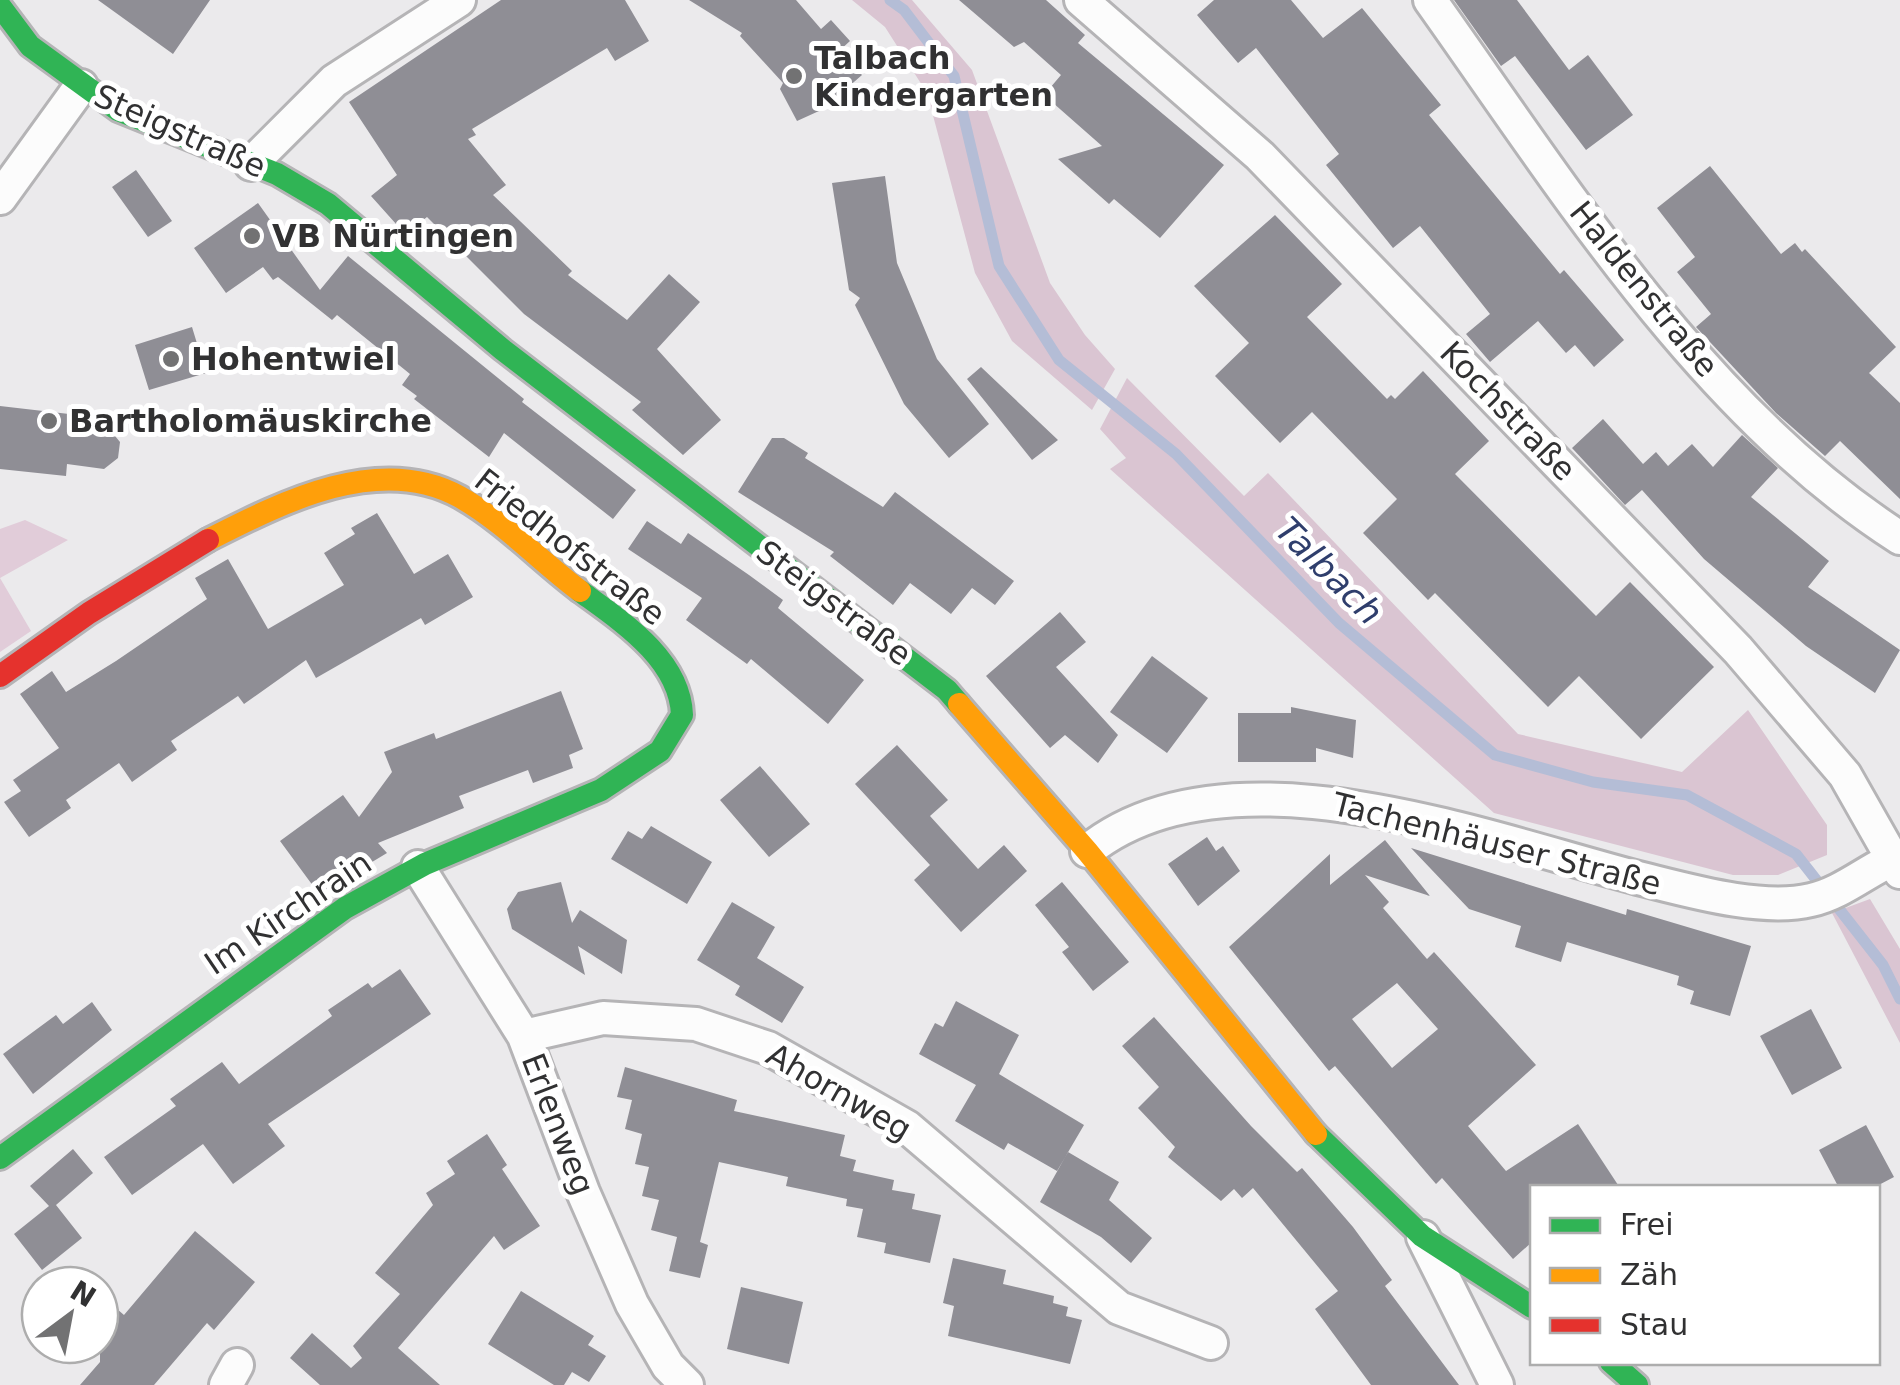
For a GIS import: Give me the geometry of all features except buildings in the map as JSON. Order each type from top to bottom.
[{"type":"street","points":[[251,164],[334,81],[459,0]]},
{"type":"street","name":"Kochstraße","points":[[1081,0],[1260,156],[1738,650],[1845,776],[1897,863]]},
{"type":"street","name":"Haldenstraße","points":[[1430,0],[1590,226],[1713,378],[1825,482],[1900,538]]},
{"type":"street","name":"Steigstraße","points":[[0,6],[30,46],[81,86],[147,123],[277,174],[328,204],[502,350],[948,690],[1087,851],[1333,1154],[1422,1236],[1497,1385]]},
{"type":"street","points":[[0,198],[81,86]]},
{"type":"street","name":"Friedhofstraße","points":[[0,676],[77,619],[228,528],[317,492],[378,477],[424,482],[469,502],[627,628],[666,668],[682,696],[680,726]]},
{"type":"street","name":"Im Kirchrain","points":[[0,1158],[332,915],[418,867],[605,790],[656,759],[680,726]]},
{"type":"street","name":"Tachenhäuser Straße","points":[[1087,851],[1114,829],[1160,811],[1290,798],[1354,805],[1703,894],[1775,902],[1811,900],[1897,863]]},
{"type":"street","name":"Erlenweg","points":[[418,867],[524,1036],[583,1192],[632,1304],[668,1366],[687,1385]]},
{"type":"street","name":"Ahornweg","points":[[524,1036],[603,1018],[696,1024],[768,1048],[908,1127],[1119,1308],[1211,1342]]},
{"type":"street","points":[[1422,1236],[1530,1307]]},
{"type":"street","points":[[1614,1365],[1637,1385]]},
{"type":"shaded area","points":[[852,0],[912,0],[972,70],[1050,283],[1085,335],[1115,369],[1092,410],[1012,341],[975,273],[927,93],[885,27]]},
{"type":"shaded area","points":[[1127,378],[1244,496],[1268,473],[1518,734],[1682,772],[1748,710],[1827,825],[1827,855],[1778,875],[1733,875],[1494,813],[1110,469],[1126,458],[1100,429]]},
{"type":"shaded area","points":[[25,520],[68,540],[0,578],[0,529]]},
{"type":"shaded area","points":[[0,578],[31,631],[0,652]]},
{"type":"shaded area","points":[[1870,899],[1900,949],[1900,1043],[1832,913]]},
{"type":"waterway","name":"Talbach","points":[[890,0],[904,10],[954,76],[999,266],[1059,360],[1176,454],[1339,623],[1495,755],[1593,782],[1687,795],[1796,854],[1883,965],[1900,999]]},
{"type":"traffic: fast","points":[[0,6],[30,46],[118,110],[277,174],[328,204],[503,350],[947,690],[959,704]]},
{"type":"traffic: fast","points":[[0,1158],[345,908],[425,864],[601,790],[660,751],[682,715],[671,676],[646,643],[580,591]]},
{"type":"traffic: fast","points":[[1316,1134],[1422,1236],[1530,1306]]},
{"type":"traffic: fast","points":[[1614,1365],[1637,1385]]},
{"type":"traffic: slow","points":[[208,540],[267,511],[331,488],[364,481],[429,484],[476,507],[580,591]]},
{"type":"traffic: slow","points":[[959,704],[1087,851],[1316,1134]]},
{"type":"traffic: jam","points":[[0,676],[89,613],[208,540]]},
{"type":"place","name":"Talbach Kindergarten","points":[[794,76]]},
{"type":"place","name":"VB Nürtingen","points":[[252,236]]},
{"type":"place","name":"Hohentwiel","points":[[171,359]]},
{"type":"place","name":"Bartholomäuskirche","points":[[49,421]]}]
